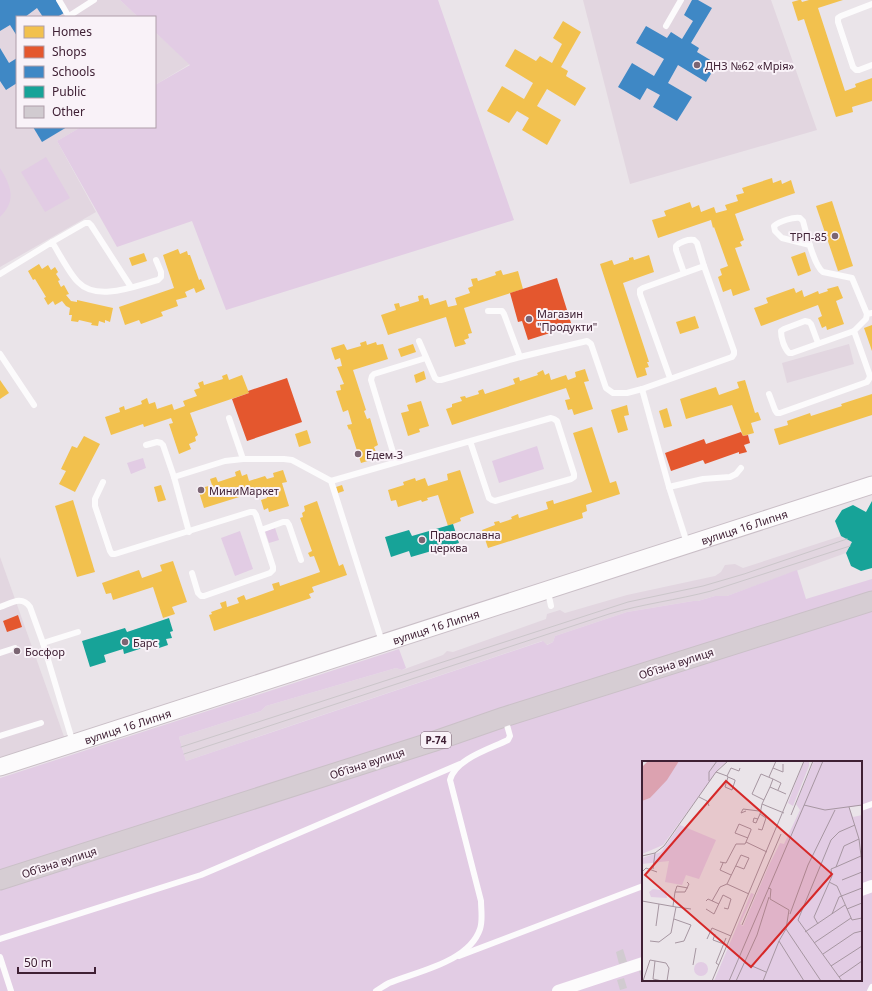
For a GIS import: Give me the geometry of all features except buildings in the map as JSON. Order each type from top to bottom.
[{"type":"main road","name":"Обʼїзна вулиця","points":[[0,880],[872,600]]},
{"type":"street","name":"вулиця 16 Липня","points":[[2,764],[73,743],[382,644],[549,598],[687,544],[872,485]]},
{"type":"street","points":[[862,890],[872,886]]},
{"type":"street","points":[[558,991],[642,963]]},
{"type":"lane","points":[[59,0],[69,16],[94,0]]},
{"type":"lane","points":[[666,26],[681,0]]},
{"type":"lane","points":[[872,4],[841,16],[838,18],[838,22],[853,67],[856,70],[859,70],[872,65]]},
{"type":"lane","points":[[810,246],[782,238],[774,231],[774,226],[797,217],[800,218],[803,221],[810,246],[821,271],[852,278],[870,314],[854,331],[818,344],[792,353],[789,353],[786,350],[781,332],[784,329],[805,321],[809,322],[818,344]]},
{"type":"lane","points":[[0,274],[85,223],[89,223],[131,287]]},
{"type":"lane","points":[[419,341],[435,378],[441,380],[520,357],[587,341],[591,344],[606,388],[613,393],[626,393],[642,389],[732,357],[734,354],[697,243],[694,240],[676,246],[684,274]]},
{"type":"lane","points":[[52,242],[77,281],[85,288],[97,291],[118,291],[158,280],[161,277],[161,272],[156,260]]},
{"type":"lane","points":[[670,378],[640,294],[640,290],[704,266]]},
{"type":"lane","points":[[488,311],[502,311],[520,357]]},
{"type":"lane","points":[[769,394],[774,410],[777,413],[780,413],[867,382],[870,376],[854,331]]},
{"type":"lane","points":[[0,354],[34,406]]},
{"type":"lane","points":[[396,462],[371,380],[372,376],[374,374],[426,358]]},
{"type":"lane","points":[[642,389],[669,487],[687,544]]},
{"type":"lane","points":[[229,418],[243,459]]},
{"type":"lane","points":[[331,481],[396,462],[551,418],[556,421],[574,477],[495,501],[492,500],[489,498],[470,441]]},
{"type":"lane","points":[[146,445],[157,442],[163,445],[174,477],[189,532]]},
{"type":"lane","points":[[174,477],[221,462],[243,459],[284,459],[292,460],[331,481],[382,644]]},
{"type":"lane","points":[[669,487],[703,479],[730,477],[736,474],[741,468]]},
{"type":"lane","points":[[103,482],[95,499],[95,506],[112,554],[254,512],[273,567],[273,570],[270,573],[204,596],[201,596],[198,593],[192,573]]},
{"type":"lane","points":[[261,530],[287,522],[301,560]]},
{"type":"lane","points":[[0,607],[21,600],[26,602],[30,607],[43,644],[73,743]]},
{"type":"lane","points":[[43,644],[78,632]]},
{"type":"lane","points":[[0,653],[15,648]]},
{"type":"lane","points":[[0,939],[201,876],[444,772],[508,740],[510,736],[504,717]]},
{"type":"lane","points":[[0,736],[41,723]]},
{"type":"lane","points":[[452,959],[471,944],[480,929],[482,915],[481,901],[450,780],[452,772],[460,764]]},
{"type":"lane","points":[[862,808],[872,804]]},
{"type":"lane","points":[[376,991],[388,983],[434,968],[452,959],[642,886]]},
{"type":"lane","points":[[0,957],[11,991]]},
{"type":"lane","points":[[870,991],[872,987]]},
{"type":"shaded area","points":[[0,0],[120,0],[137,16],[16,16],[16,128],[79,128],[57,141],[96,212],[0,267]]},
{"type":"shaded area","points":[[120,0],[438,0],[514,220],[226,310],[192,221],[117,247],[57,141],[79,128],[156,128],[156,84],[190,65],[156,33],[156,16],[137,16]]},
{"type":"shaded area","name":"ДНЗ №62 «Мрія»","points":[[583,0],[771,0],[817,130],[630,184]]},
{"type":"shaded area","points":[[156,33],[190,64],[156,84]]},
{"type":"shaded area","points":[[46,157],[70,198],[45,212],[21,172]]},
{"type":"shaded area","points":[[0,168],[9,187],[10,199],[9,205],[0,217]]},
{"type":"shaded area","points":[[849,344],[854,364],[787,383],[782,363]]},
{"type":"shaded area","points":[[537,446],[544,469],[499,483],[492,461]]},
{"type":"shaded area","points":[[143,458],[146,468],[131,474],[127,463]]},
{"type":"shaded area","points":[[275,528],[279,540],[269,543],[265,531]]},
{"type":"shaded area","points":[[240,531],[253,569],[235,576],[221,538]]},
{"type":"shaded area","points":[[841,536],[852,542],[846,553],[727,596],[715,596],[698,601],[627,612],[555,636],[553,642],[546,645],[542,641],[186,761],[179,737],[261,711],[266,706],[396,668],[402,670],[443,655],[447,651],[453,652],[546,619],[547,614],[560,610],[565,613],[627,595],[715,576],[721,572],[725,565],[735,564],[743,568]]},
{"type":"shaded area","name":"Босфор","points":[[0,557],[67,745],[0,767]]},
{"type":"shaded area","points":[[797,570],[806,599],[872,579],[872,991],[0,991],[0,778],[399,649],[406,668],[402,670],[396,668],[266,706],[261,711],[179,737],[186,761],[543,641],[547,645],[553,642],[555,636],[627,612],[698,601],[715,596],[727,596]]},
{"type":"tram line","points":[[181,747],[628,602],[703,586],[744,574],[847,539]]},
{"type":"tram line","points":[[184,754],[609,614],[634,607],[711,591],[850,546]]},
{"type":"place","name":"ДНЗ №62 «Мрія»","points":[[697,65]]},
{"type":"place","name":"ТРП-85","points":[[835,236]]},
{"type":"place","name":"Магазин \"Продукти\"","points":[[529,319]]},
{"type":"place","name":"Едем-3","points":[[358,454]]},
{"type":"place","name":"МиниМаркет","points":[[201,490]]},
{"type":"place","name":"Православна церква","points":[[422,540]]},
{"type":"place","name":"Барс","points":[[125,642]]},
{"type":"place","name":"Босфор","points":[[17,651]]}]
